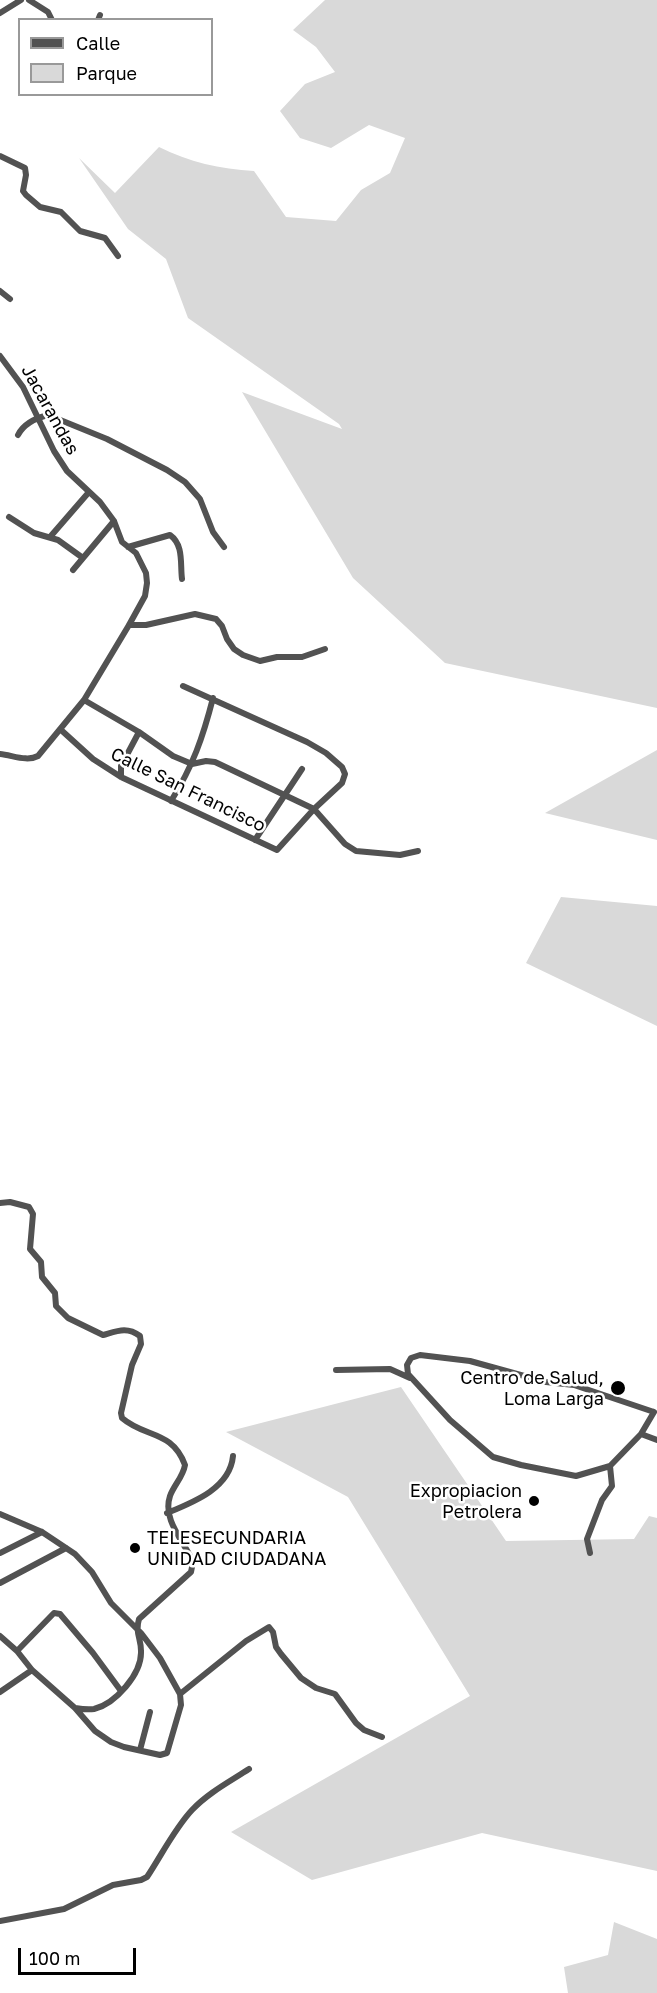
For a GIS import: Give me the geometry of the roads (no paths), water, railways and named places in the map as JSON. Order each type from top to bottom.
[{"type":"street","points":[[0,14],[21,0]]},
{"type":"street","points":[[29,0],[48,12],[51,18]]},
{"type":"street","points":[[0,156],[25,168],[23,191],[40,207],[61,212],[80,231],[105,238],[118,256]]},
{"type":"street","points":[[0,291],[10,299]]},
{"type":"street","name":"Jacarandas","points":[[0,356],[23,387],[54,451],[67,471],[100,502],[114,521],[122,542],[136,553],[146,573],[145,596],[129,625]]},
{"type":"street","points":[[18,435],[25,425],[38,417],[48,415],[107,440],[167,470],[185,482],[200,499],[213,532],[224,547]]},
{"type":"street","points":[[50,537],[89,492]]},
{"type":"street","points":[[9,517],[34,533],[58,540],[83,558]]},
{"type":"street","points":[[73,570],[114,521]]},
{"type":"street","points":[[128,547],[170,535],[181,552],[182,579]]},
{"type":"street","points":[[0,754],[34,759],[84,700],[129,625],[146,625],[195,614],[216,619],[234,649],[260,661],[278,657],[302,657],[325,649]]},
{"type":"street","points":[[183,686],[308,742],[326,753],[342,767],[345,774],[342,783],[314,809]]},
{"type":"street","points":[[171,801],[192,764],[213,698]]},
{"type":"street","points":[[84,700],[139,732],[173,756],[192,764],[215,762],[314,809],[345,844],[356,851],[400,855],[418,851]]},
{"type":"street","name":"Calle San Francisco","points":[[60,729],[93,759],[121,777],[277,850],[314,809]]},
{"type":"street","points":[[121,777],[121,766],[139,732]]},
{"type":"street","points":[[255,840],[302,769]]},
{"type":"street","points":[[0,1203],[10,1202],[29,1207],[33,1214],[30,1249],[41,1262],[42,1276],[55,1293],[56,1306],[68,1318],[103,1335],[116,1329],[131,1330],[140,1336],[141,1344],[132,1365],[120,1413],[126,1422],[171,1443],[184,1462],[184,1470],[171,1494],[167,1513],[194,1562],[191,1572],[139,1619],[136,1628],[141,1651],[135,1675],[105,1705],[93,1709],[75,1708]]},
{"type":"street","points":[[420,1355],[471,1361],[546,1382],[574,1385],[655,1412],[641,1434],[610,1466],[576,1476],[493,1457],[450,1420],[413,1380],[408,1374],[407,1365],[411,1358],[420,1355]]},
{"type":"street","points":[[336,1370],[390,1369],[413,1380]]},
{"type":"street","points":[[641,1434],[657,1440]]},
{"type":"street","points":[[167,1513],[185,1505],[222,1482],[232,1467],[233,1456]]},
{"type":"street","points":[[590,1553],[587,1539],[602,1500],[612,1486],[610,1466]]},
{"type":"street","points":[[0,1514],[42,1532],[75,1554],[92,1572],[111,1603],[136,1628],[160,1658],[180,1694],[181,1705],[167,1753],[160,1755],[108,1743],[75,1708],[32,1671],[17,1651],[0,1636]]},
{"type":"street","points":[[0,1553],[42,1532]]},
{"type":"street","points":[[0,1583],[66,1548]]},
{"type":"street","points":[[17,1651],[54,1613],[60,1614],[121,1690]]},
{"type":"street","points":[[180,1694],[246,1641],[269,1627],[273,1632],[276,1647],[302,1678],[316,1688],[334,1694],[356,1723],[364,1730],[382,1737]]},
{"type":"street","points":[[0,1692],[32,1671]]},
{"type":"street","points":[[140,1750],[150,1712]]},
{"type":"street","points":[[0,1921],[64,1909],[113,1885],[147,1877],[191,1811],[207,1796],[249,1769]]},
{"type":"place","name":"Centro de Salud, Loma Larga","points":[[618,1388]]},
{"type":"place","name":"Expropiacion Petrolera","points":[[534,1501]]},
{"type":"place","name":"TELESECUNDARIA UNIDAD CIUDADANA","points":[[135,1548]]}]
